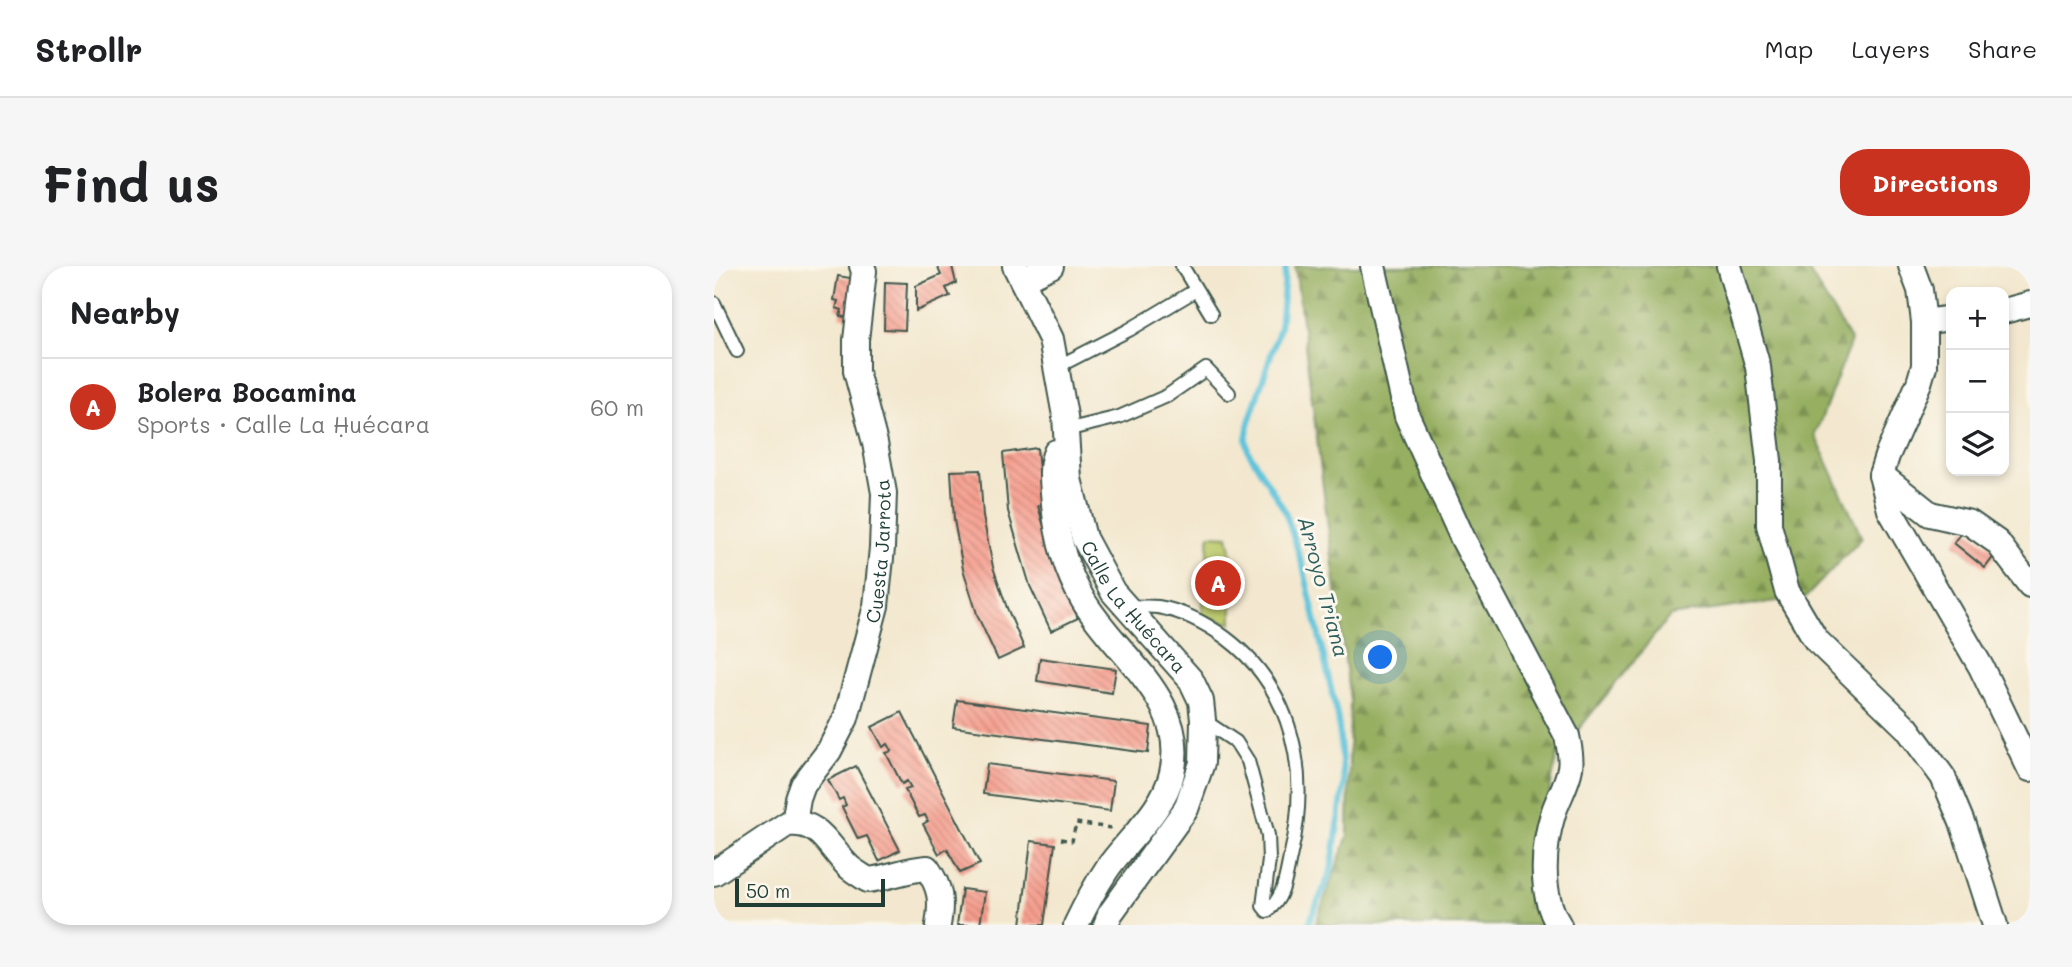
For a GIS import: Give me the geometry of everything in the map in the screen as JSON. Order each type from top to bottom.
[{"type":"street","name":"Cuesta Jarrota","points":[[794,823],[803,785],[829,751],[846,718],[876,606],[884,493],[875,443],[856,372],[856,340],[864,271],[862,266]]},
{"type":"street","points":[[1019,273],[1051,266]]},
{"type":"street","points":[[1373,266],[1407,416],[1463,539],[1567,736],[1571,766],[1565,788],[1553,813],[1546,846],[1545,883],[1559,925]]},
{"type":"street","points":[[1729,266],[1758,367],[1769,461],[1769,525],[1787,591],[1816,640],[1907,729],[1943,777],[1963,825],[1995,925]]},
{"type":"street","points":[[1911,266],[1920,290],[1924,322],[1924,366],[1881,475],[1890,510],[1981,667],[2030,769]]},
{"type":"street","name":"Calle La Ḥuécara","points":[[1019,273],[1051,339],[1066,430],[1069,479],[1084,538],[1113,592],[1191,680],[1201,701],[1202,763],[1186,809],[1110,914],[1106,925]]},
{"type":"street","points":[[2009,310],[2030,304]]},
{"type":"street","points":[[1924,322],[1946,319]]},
{"type":"street","points":[[1066,430],[1054,456],[1052,488],[1056,532],[1082,599],[1096,621],[1158,696],[1170,718],[1175,744],[1173,771],[1167,790],[1106,871],[1076,925]]},
{"type":"street","points":[[1881,475],[1930,514],[1970,523],[1997,542],[2030,585]]},
{"type":"street","points":[[714,873],[787,824],[800,822],[816,829],[850,869],[868,880],[927,868],[937,883],[940,909],[938,925]]},
{"type":"lane","points":[[1182,266],[1211,314]]},
{"type":"lane","points":[[1057,367],[1129,330],[1196,290]]},
{"type":"lane","points":[[714,303],[737,351]]},
{"type":"lane","points":[[1066,430],[1119,417],[1167,396],[1206,369],[1229,393]]},
{"type":"lane","points":[[1126,607],[1158,607],[1189,617],[1216,631],[1243,651],[1278,696],[1291,732],[1298,769],[1298,826],[1283,888],[1276,904],[1267,911],[1263,906],[1269,860],[1268,835],[1260,797],[1248,761],[1236,742],[1203,720]]},
{"type":"path","points":[[1061,839],[1072,841],[1076,823],[1120,829]]},
{"type":"green space","points":[[1295,266],[1806,266],[1851,341],[1815,435],[1862,538],[1806,597],[1670,616],[1557,756],[1531,877],[1548,925],[1315,925],[1348,835],[1350,700]]},
{"type":"green space","points":[[1209,535],[1228,536],[1231,550],[1232,624],[1202,615]]},
{"type":"building","points":[[937,266],[952,266],[956,283],[946,288],[950,296],[916,311],[916,286],[941,275]]},
{"type":"building","points":[[838,276],[856,279],[848,318],[840,316],[842,310],[836,308],[838,301],[834,300]]},
{"type":"building","points":[[885,282],[907,283],[905,330],[884,329]]},
{"type":"building","points":[[1037,448],[1042,505],[1038,506],[1057,572],[1078,618],[1051,631],[1030,586],[1008,511],[1003,453]]},
{"type":"building","points":[[980,470],[983,517],[993,567],[1024,648],[998,660],[978,617],[963,569],[954,520],[951,471]]},
{"type":"building","points":[[1966,528],[1997,552],[1985,568],[1954,543]]},
{"type":"building","points":[[1040,658],[1116,669],[1112,693],[1037,681]]},
{"type":"building","points":[[957,700],[1151,726],[1148,753],[953,727]]},
{"type":"building","points":[[902,712],[980,864],[960,873],[947,849],[939,854],[923,824],[928,821],[925,815],[919,817],[905,790],[911,788],[907,781],[902,784],[886,753],[892,751],[888,744],[883,747],[872,727]]},
{"type":"building","points":[[987,764],[1114,781],[1110,811],[983,794]]},
{"type":"building","points":[[856,766],[900,850],[879,861],[867,836],[858,839],[842,807],[846,805],[843,798],[839,800],[828,780]]},
{"type":"building","points":[[1031,841],[1055,844],[1044,925],[1021,925]]},
{"type":"building","points":[[962,889],[985,892],[980,925],[957,925]]},
{"type":"waterway","name":"Arroyo Triana","points":[[1286,266],[1280,327],[1246,439],[1248,451],[1285,511],[1304,570],[1338,719],[1344,784],[1331,871],[1308,925]]},
{"type":"place","name":"Bolera Bocamina","points":[[1218,583]]}]
